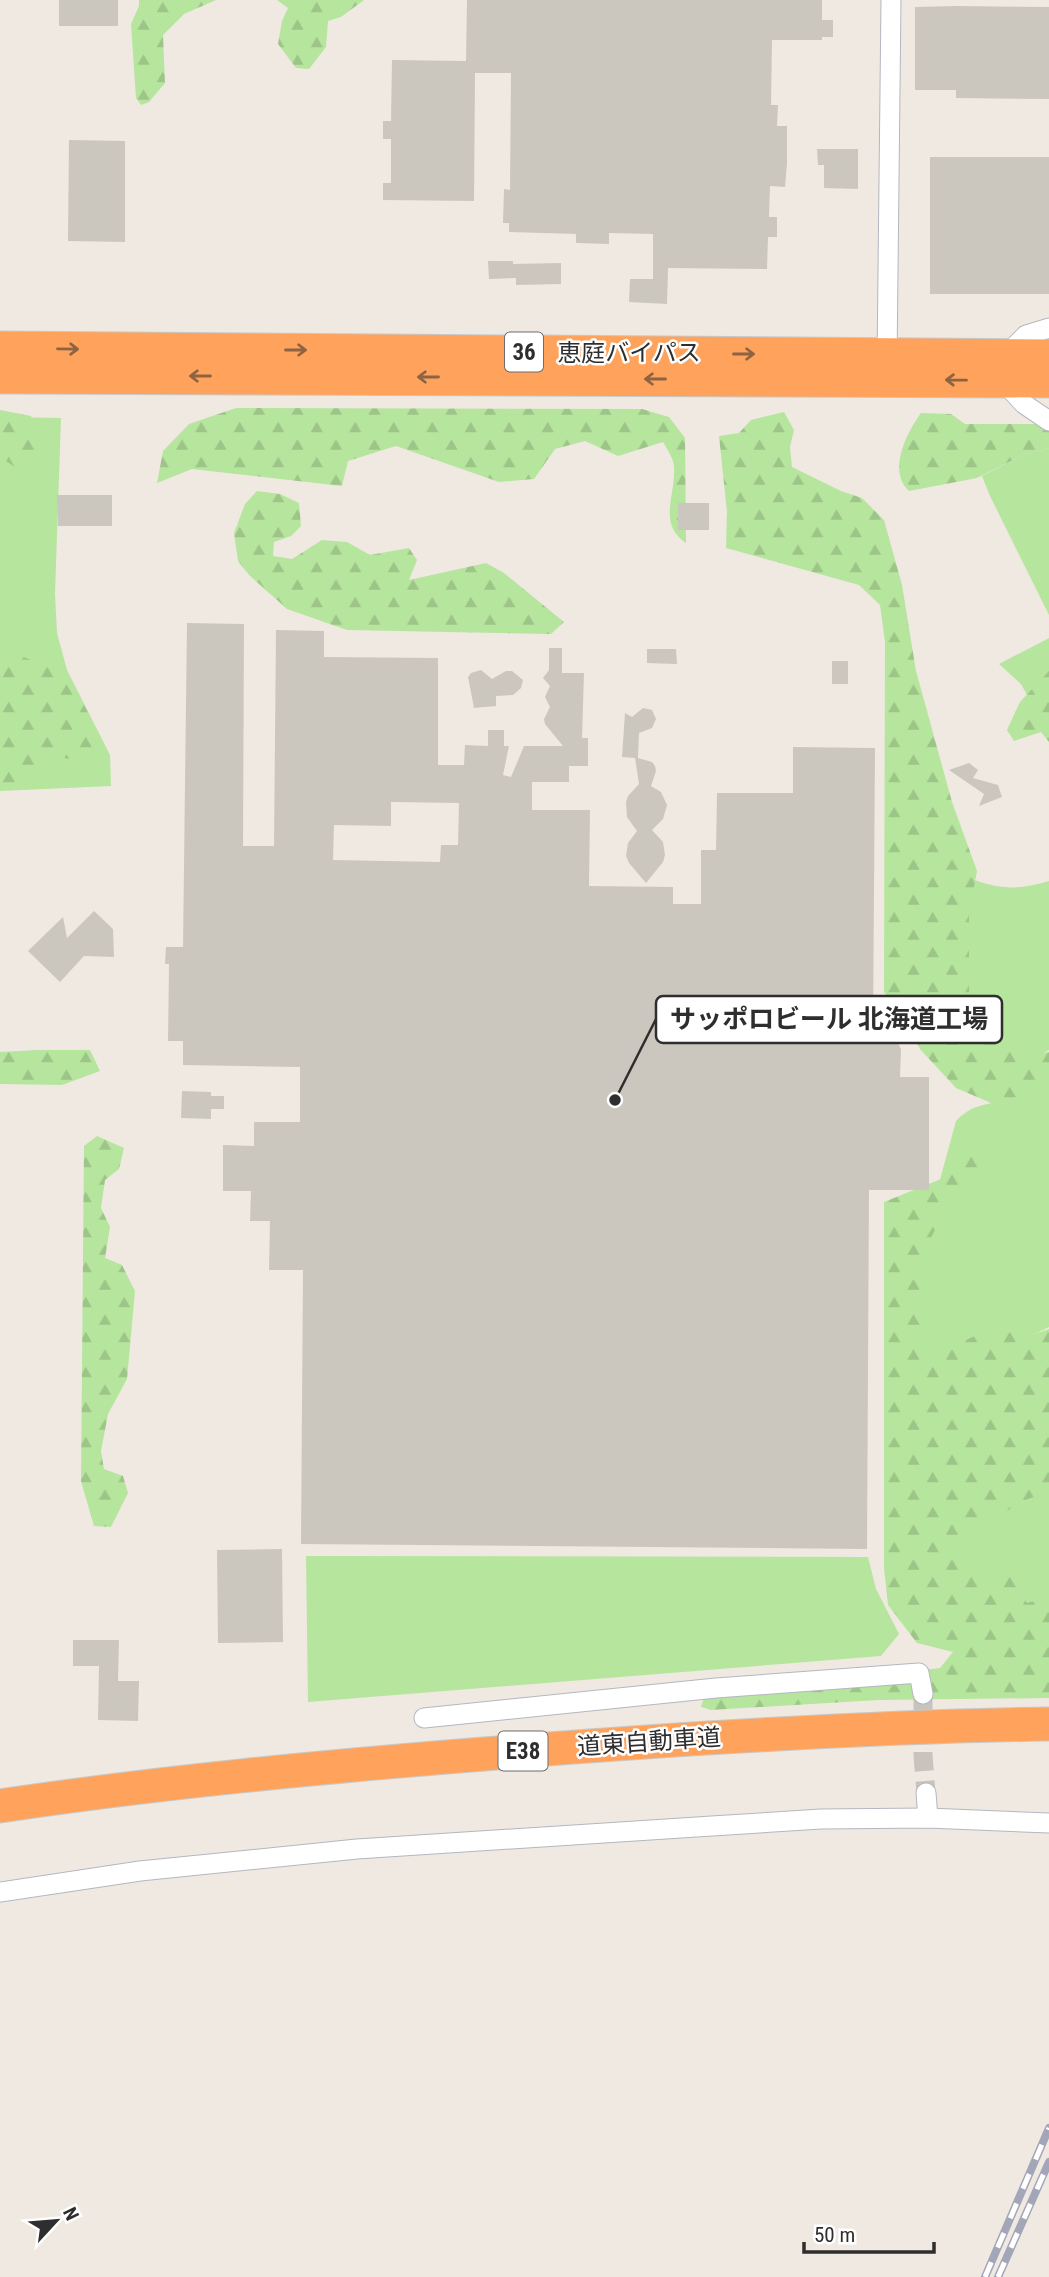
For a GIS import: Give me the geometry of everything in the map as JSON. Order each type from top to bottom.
[{"type":"highway","name":"恵庭バイパス","points":[[0,348],[1003,368],[1049,356]]},
{"type":"highway","name":"恵庭バイパス","points":[[0,377],[887,367]]},
{"type":"highway","name":"恵庭バイパス","points":[[1003,368],[1049,381]]},
{"type":"highway","name":"道東自動車道","points":[[0,1806],[229,1776],[632,1742],[1049,1724]]},
{"type":"street","points":[[887,367],[891,0]]},
{"type":"street","points":[[1049,328],[1026,335],[1003,368],[1024,404],[1049,421]]},
{"type":"street","points":[[424,1718],[716,1688],[919,1673],[923,1694]]},
{"type":"street","points":[[926,1793],[928,1818]]},
{"type":"street","points":[[0,1892],[140,1871],[356,1849],[821,1819],[928,1818],[1049,1823]]},
{"type":"green space","points":[[139,0],[216,0],[184,14],[163,35],[165,83],[149,102],[141,105],[136,98],[131,24]]},
{"type":"green space","points":[[277,0],[364,0],[341,17],[328,21],[326,47],[309,69],[296,68],[278,44],[282,21],[288,8]]},
{"type":"green space","points":[[236,408],[642,409],[669,417],[685,438],[686,543],[672,527],[670,508],[674,467],[672,457],[663,442],[618,456],[585,441],[555,449],[534,479],[499,482],[396,446],[348,461],[342,486],[192,469],[157,483],[163,451],[189,424]]},
{"type":"green space","points":[[0,410],[31,416],[47,450],[38,464],[24,473],[0,457]]},
{"type":"green space","points":[[784,412],[794,430],[790,447],[792,467],[841,491],[862,498],[884,520],[902,585],[916,671],[952,802],[977,871],[969,913],[969,1002],[980,1033],[1039,1054],[1049,1052],[1049,1086],[1003,1108],[956,1088],[920,1049],[900,1012],[884,992],[885,642],[880,605],[859,585],[726,548],[727,512],[719,436],[739,433],[751,420]]},
{"type":"green space","points":[[921,413],[951,414],[965,424],[1049,424],[1049,448],[1023,455],[977,478],[909,491],[903,483],[899,463],[905,441]]},
{"type":"green space","points":[[0,417],[61,418],[55,594],[57,633],[67,670],[110,755],[111,786],[0,791]]},
{"type":"green space","points":[[1049,448],[1049,615],[982,476],[1023,455]]},
{"type":"green space","points":[[257,491],[280,494],[299,503],[301,526],[291,536],[274,542],[273,556],[292,559],[322,540],[347,542],[370,555],[409,548],[417,560],[409,580],[486,563],[504,573],[564,622],[551,634],[347,630],[287,609],[249,575],[238,561],[234,533],[245,504]]},
{"type":"green space","points":[[0,626],[5,650],[47,666],[78,693],[102,740],[73,760],[48,754],[40,778],[0,786]]},
{"type":"green space","points":[[1049,638],[1049,682],[1031,702],[1021,684],[999,664]]},
{"type":"green space","points":[[1049,671],[1049,742],[1041,732],[1014,741],[1007,730],[1020,702]]},
{"type":"green space","points":[[970,878],[990,885],[1009,887],[1049,881],[1049,1050],[1032,1060],[986,1053],[966,1016]]},
{"type":"green space","points":[[90,1050],[100,1071],[62,1085],[0,1084],[0,1052]]},
{"type":"green space","points":[[1049,1067],[1049,1327],[1035,1334],[942,1360],[925,1358],[920,1349],[904,1265],[935,1198],[956,1121],[974,1108],[1013,1097]]},
{"type":"green space","points":[[97,1136],[124,1148],[119,1169],[105,1180],[101,1208],[110,1227],[105,1258],[122,1265],[135,1291],[127,1379],[108,1414],[101,1451],[104,1469],[123,1476],[128,1493],[111,1527],[94,1526],[81,1481],[84,1146]]},
{"type":"green space","points":[[964,1154],[982,1158],[983,1183],[943,1214],[925,1250],[921,1343],[933,1356],[985,1331],[1035,1334],[1049,1329],[1049,1491],[1018,1503],[968,1540],[960,1558],[986,1575],[1012,1577],[1027,1603],[1049,1597],[1049,1698],[878,1700],[711,1710],[701,1707],[704,1697],[940,1668],[953,1652],[917,1643],[888,1605],[884,1568],[884,1202],[951,1175]]},
{"type":"green space","points":[[1049,1487],[1049,1608],[1035,1614],[943,1584],[954,1529]]},
{"type":"green space","points":[[306,1556],[868,1557],[876,1589],[899,1634],[881,1656],[308,1702]]},
{"type":"building","points":[[59,0],[118,0],[118,26],[59,26]]},
{"type":"building","points":[[467,0],[822,0],[822,20],[833,20],[833,37],[822,37],[822,40],[772,40],[771,105],[778,105],[777,126],[787,126],[787,163],[785,187],[770,186],[769,217],[777,217],[777,237],[768,237],[767,269],[668,268],[667,304],[629,302],[630,279],[653,279],[653,234],[609,233],[609,244],[576,243],[576,234],[509,232],[509,223],[503,223],[504,189],[510,190],[511,73],[475,73],[474,201],[383,200],[383,183],[391,183],[391,139],[383,139],[383,121],[391,121],[392,60],[466,61]]},
{"type":"building","points":[[915,7],[1049,7],[1049,99],[956,98],[956,90],[915,90]]},
{"type":"building","points":[[69,140],[125,141],[125,242],[68,241]]},
{"type":"building","points":[[817,149],[858,149],[858,189],[824,188],[824,165],[818,165]]},
{"type":"building","points":[[930,157],[1049,157],[1049,294],[930,294]]},
{"type":"building","points":[[488,261],[513,261],[513,264],[561,263],[561,284],[516,285],[516,278],[489,279]]},
{"type":"building","points":[[57,495],[112,495],[112,526],[58,526]]},
{"type":"building","points":[[678,503],[709,503],[709,530],[678,530]]},
{"type":"building","points":[[187,623],[244,624],[243,846],[274,846],[276,630],[324,631],[324,657],[438,658],[438,765],[464,765],[465,745],[488,746],[488,730],[504,730],[504,746],[509,746],[503,775],[511,777],[524,746],[563,746],[545,724],[544,719],[550,707],[545,697],[550,686],[543,678],[549,670],[549,648],[562,648],[562,673],[584,673],[582,738],[588,738],[588,766],[569,766],[569,782],[532,782],[532,810],[590,810],[589,886],[673,887],[673,904],[701,904],[701,850],[716,850],[717,793],[793,793],[793,747],[875,748],[873,1032],[892,1033],[892,1042],[898,1043],[901,1049],[900,1077],[929,1077],[929,1190],[869,1190],[867,1549],[301,1544],[303,1270],[269,1270],[270,1221],[250,1221],[251,1191],[223,1191],[223,1145],[254,1146],[254,1122],[300,1122],[300,1067],[183,1065],[183,1041],[168,1041],[169,964],[165,964],[166,947],[183,947]],"holes":[[[391,802],[459,803],[458,845],[441,845],[440,862],[333,860],[334,825],[391,826]]]},
{"type":"building","points":[[647,649],[676,649],[677,664],[647,663]]},
{"type":"building","points":[[832,661],[848,661],[848,684],[832,684]]},
{"type":"building","points":[[481,670],[492,679],[506,671],[512,671],[523,680],[521,688],[513,695],[496,696],[496,706],[474,708],[468,677]]},
{"type":"building","points":[[643,708],[652,710],[656,719],[652,728],[639,733],[638,758],[652,762],[655,766],[651,786],[661,792],[667,805],[663,819],[652,830],[663,842],[665,855],[663,862],[646,883],[626,856],[628,843],[637,831],[627,817],[626,802],[639,784],[635,758],[622,757],[625,713],[632,717]]},
{"type":"building","points":[[969,763],[978,770],[973,778],[998,785],[1002,797],[979,806],[984,794],[949,770]]},
{"type":"building","points":[[94,911],[113,929],[114,957],[84,956],[60,982],[28,951],[63,917],[67,938]]},
{"type":"building","points":[[182,1091],[211,1092],[211,1096],[224,1096],[224,1109],[211,1109],[211,1119],[181,1118]]},
{"type":"building","points":[[282,1549],[283,1642],[218,1643],[217,1550]]},
{"type":"building","points":[[73,1640],[119,1640],[118,1681],[139,1681],[138,1721],[98,1720],[99,1666],[73,1666]]},
{"type":"tunnel","points":[[923,1694],[926,1793]]},
{"type":"railway","points":[[985,2277],[1049,2128]]},
{"type":"railway","points":[[998,2277],[1049,2162]]},
{"type":"place","name":"サッポロビール 北海道工場","points":[[615,1100]]}]
